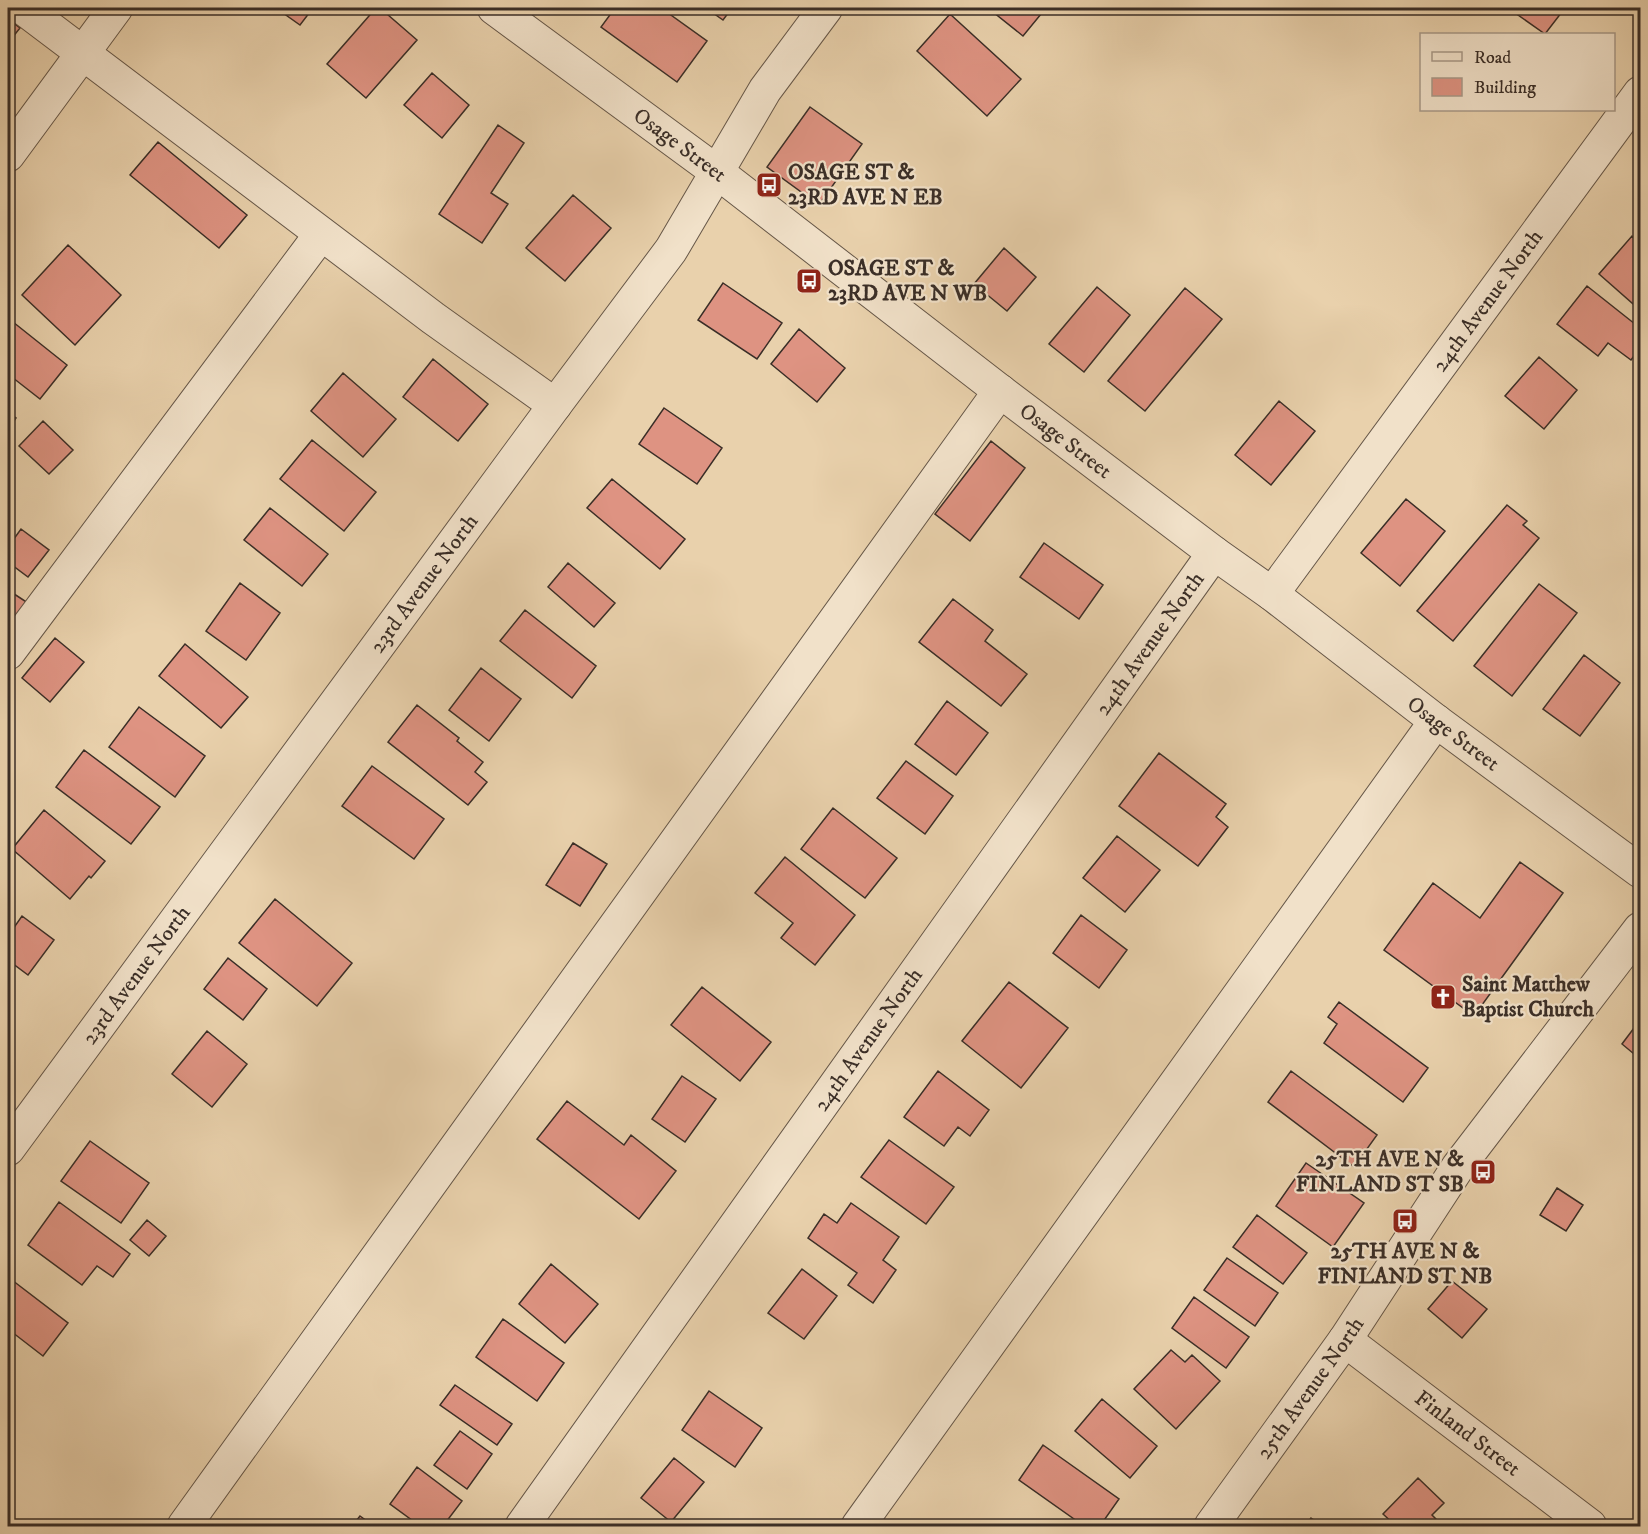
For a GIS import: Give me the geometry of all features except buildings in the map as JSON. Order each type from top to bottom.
[{"type":"street","points":[[23,8],[433,318],[555,405]]},
{"type":"street","points":[[8,155],[116,8]]},
{"type":"street","name":"Osage Street","points":[[494,8],[717,172],[1214,553],[1641,871]]},
{"type":"street","name":"23rd Avenue North","points":[[8,1149],[671,250],[765,90],[826,8]]},
{"type":"street","name":"24th Avenue North","points":[[1272,594],[1641,93]]},
{"type":"street","points":[[8,653],[321,234]]},
{"type":"street","points":[[184,1527],[1000,391]]},
{"type":"street","name":"24th Avenue North","points":[[522,1527],[1214,553]]},
{"type":"street","points":[[858,1527],[1437,721]]},
{"type":"street","name":"25th Avenue North","points":[[1211,1527],[1344,1340],[1458,1167],[1641,929]]},
{"type":"street","name":"Finland Street","points":[[1344,1340],[1590,1527]]},
{"type":"place","name":"OSAGE ST & 23RD AVE N EB","points":[[769,185]]},
{"type":"place","name":"OSAGE ST & 23RD AVE N WB","points":[[809,281]]},
{"type":"place","name":"Saint Matthew Baptist Church","points":[[1443,997]]},
{"type":"place","name":"25TH AVE N & FINLAND ST SB","points":[[1483,1172]]},
{"type":"place","name":"25TH AVE N & FINLAND ST NB","points":[[1405,1221]]}]
